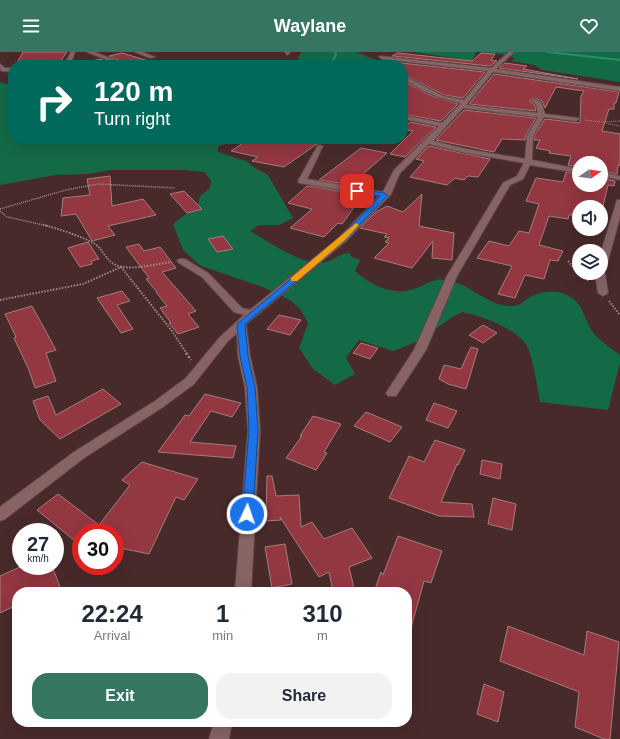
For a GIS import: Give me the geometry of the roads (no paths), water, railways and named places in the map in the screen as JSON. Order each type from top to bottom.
[{"type":"street","points":[[88,52],[111,60]]},
{"type":"street","points":[[137,52],[152,57]]},
{"type":"street","points":[[0,515],[79,454],[159,404],[190,381],[224,339],[251,314],[343,239],[384,195],[397,172],[464,104],[492,70],[512,52]]},
{"type":"street","points":[[382,57],[492,70],[620,89]]},
{"type":"street","points":[[408,80],[427,92],[464,104],[576,119]]},
{"type":"street","points":[[392,393],[420,350],[452,276],[507,182],[520,177],[528,162],[530,136],[542,115],[539,103],[534,101]]},
{"type":"street","points":[[408,118],[444,125]]},
{"type":"street","points":[[428,142],[466,151],[572,170]]},
{"type":"street","points":[[320,146],[302,182],[384,195]]},
{"type":"street","points":[[608,175],[620,178]]},
{"type":"street","points":[[608,244],[620,202]]},
{"type":"street","points":[[182,261],[205,275],[238,310],[251,314]]},
{"type":"street","points":[[601,280],[603,293]]},
{"type":"street","points":[[241,324],[244,356],[251,387],[254,430],[242,587]]},
{"type":"street","points":[[219,739],[222,727]]},
{"type":"waterway","points":[[333,60],[336,55],[335,52]]},
{"type":"waterway","points":[[548,52],[620,60]]}]
